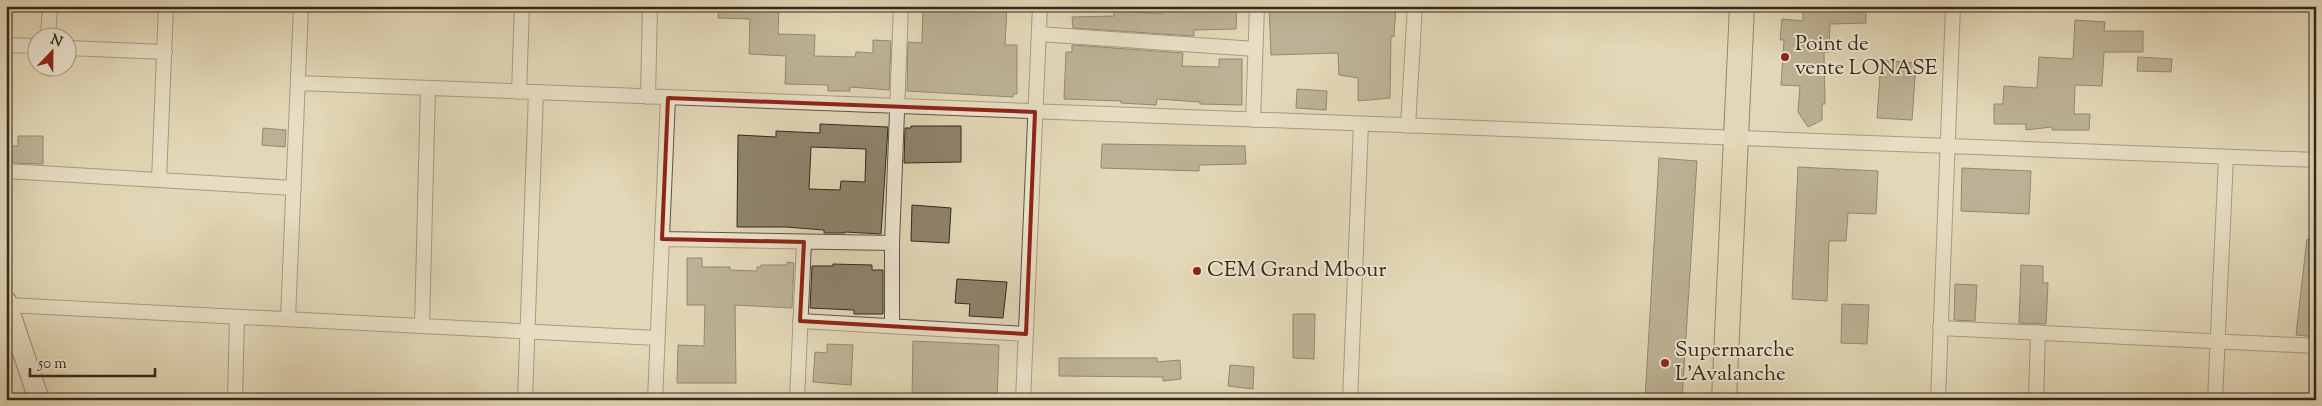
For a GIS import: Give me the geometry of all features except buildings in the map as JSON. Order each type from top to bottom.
[{"type":"highway","points":[[1724,400],[1742,6]]},
{"type":"main road","points":[[7,303],[39,400]]},
{"type":"street","points":[[49,28],[50,6]]},
{"type":"street","points":[[159,180],[166,6]]},
{"type":"street","points":[[288,319],[301,6]]},
{"type":"street","points":[[519,92],[522,6]]},
{"type":"street","points":[[648,97],[650,6]]},
{"type":"street","points":[[892,326],[892,243],[901,6]]},
{"type":"street","points":[[1023,400],[1040,6]]},
{"type":"street","points":[[1253,120],[1257,6]]},
{"type":"street","points":[[1408,126],[1414,6]]},
{"type":"street","points":[[1938,400],[1953,6]]},
{"type":"street","points":[[1039,34],[1256,50]]},
{"type":"street","points":[[6,45],[28,46]]},
{"type":"street","points":[[78,48],[165,52]]},
{"type":"street","points":[[298,83],[2316,160]]},
{"type":"street","points":[[422,326],[428,88]]},
{"type":"street","points":[[525,400],[536,92]]},
{"type":"street","points":[[654,400],[668,98]]},
{"type":"street","points":[[1350,400],[1361,124]]},
{"type":"street","points":[[2215,400],[2226,157]]},
{"type":"street","points":[[6,171],[294,188]]},
{"type":"street","points":[[662,239],[892,243]]},
{"type":"street","points":[[797,400],[804,242]]},
{"type":"street","points":[[7,303],[237,317],[657,338]]},
{"type":"street","points":[[235,400],[237,317]]},
{"type":"street","points":[[800,321],[1026,334]]},
{"type":"street","points":[[1940,328],[2316,346]]},
{"type":"street","points":[[2036,400],[2038,332]]},
{"type":"highlighted area","points":[[668,98],[1035,112],[1026,334],[800,321],[804,242],[662,239]]},
{"type":"place","name":"Point de vente LONASE","points":[[1785,57]]},
{"type":"place","name":"CEM Grand Mbour","points":[[1197,271]]},
{"type":"place","name":"Supermarche L'Avalanche","points":[[1665,363]]}]
